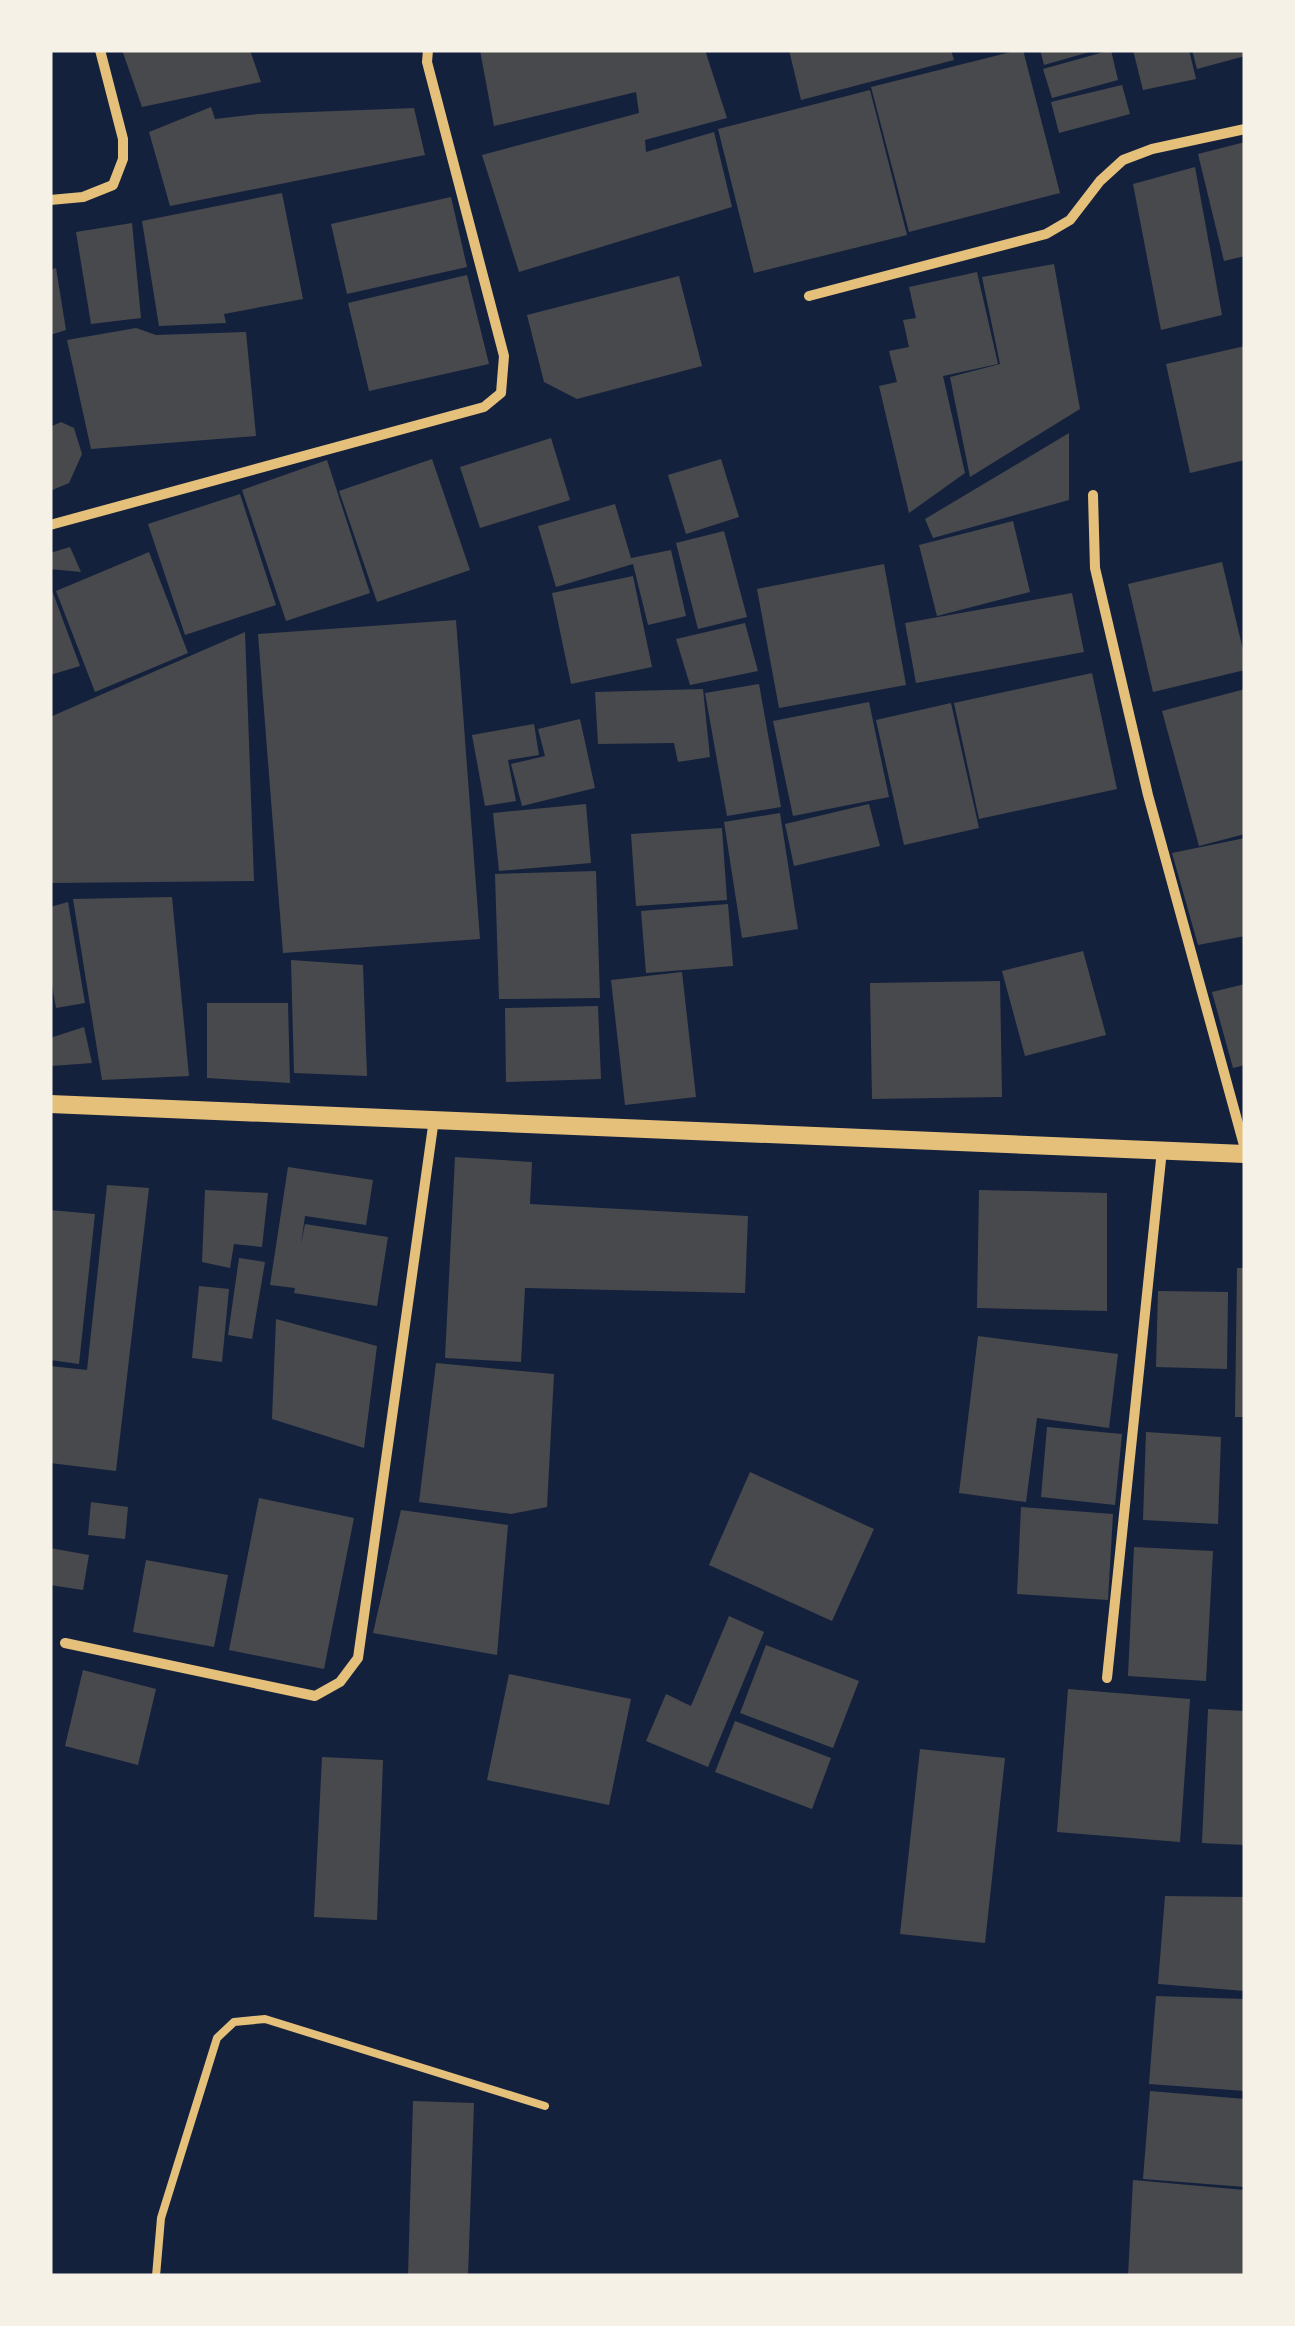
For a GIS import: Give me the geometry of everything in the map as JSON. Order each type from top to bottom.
[{"type":"street","points":[[50,200],[83,196],[113,185],[124,159],[123,139],[100,50]]},
{"type":"street","points":[[50,525],[484,407],[501,392],[504,356],[426,62],[428,50]]},
{"type":"street","points":[[809,296],[1046,234],[1070,220],[1100,181],[1123,160],[1245,129]]},
{"type":"street","points":[[50,1104],[1245,1152],[1148,795],[1095,568],[1094,495]]},
{"type":"street","points":[[65,1644],[315,1696],[340,1682],[358,1658],[434,1118]]},
{"type":"street","points":[[1107,1678],[1162,1150]]},
{"type":"lane","points":[[156,2276],[162,2218],[178,2164],[217,2038],[234,2022],[265,2019],[545,2106]]},
{"type":"building","points":[[122,50],[250,50],[261,82],[142,107]]},
{"type":"building","points":[[480,50],[705,50],[727,118],[645,140],[646,152],[714,132],[732,207],[519,272],[482,155],[639,113],[636,92],[494,126]]},
{"type":"building","points":[[789,50],[951,50],[954,60],[801,100]]},
{"type":"building","points":[[1023,50],[1060,193],[909,232],[871,87]]},
{"type":"building","points":[[1040,50],[1093,50],[1093,51],[1044,65]]},
{"type":"building","points":[[1111,50],[1118,80],[1052,98],[1043,69]]},
{"type":"building","points":[[1133,50],[1189,50],[1196,79],[1143,90]]},
{"type":"building","points":[[1192,50],[1245,50],[1245,56],[1197,69]]},
{"type":"building","points":[[1122,85],[1130,114],[1059,133],[1051,102]]},
{"type":"building","points":[[870,90],[907,235],[754,273],[718,129]]},
{"type":"building","points":[[211,107],[215,119],[414,108],[425,155],[170,206],[149,132]]},
{"type":"building","points":[[1245,142],[1245,256],[1224,261],[1198,154]]},
{"type":"building","points":[[1195,167],[1222,315],[1161,330],[1133,184]]},
{"type":"building","points":[[282,193],[303,299],[224,314],[226,323],[159,326],[142,221]]},
{"type":"building","points":[[451,197],[467,267],[347,294],[331,224]]},
{"type":"building","points":[[132,223],[141,318],[91,324],[76,232]]},
{"type":"building","points":[[1054,264],[1080,409],[970,477],[950,377],[1000,364],[982,277]]},
{"type":"building","points":[[56,268],[66,330],[50,335],[50,270]]},
{"type":"building","points":[[977,272],[998,364],[943,376],[965,473],[909,513],[879,386],[897,382],[889,351],[909,347],[903,320],[916,318],[909,287]]},
{"type":"building","points":[[467,275],[489,364],[369,391],[348,303]]},
{"type":"building","points":[[679,276],[702,366],[577,399],[544,382],[527,315]]},
{"type":"building","points":[[136,328],[156,335],[246,332],[256,436],[91,449],[67,340]]},
{"type":"building","points":[[1245,346],[1245,460],[1190,473],[1166,364]]},
{"type":"building","points":[[61,422],[74,428],[82,454],[69,483],[50,491],[50,427]]},
{"type":"building","points":[[1069,433],[1069,500],[933,538],[925,519]]},
{"type":"building","points":[[551,438],[570,500],[480,528],[460,467]]},
{"type":"building","points":[[432,459],[470,570],[377,602],[339,491]]},
{"type":"building","points":[[721,459],[739,517],[686,534],[668,475]]},
{"type":"building","points":[[327,460],[370,593],[286,621],[242,490]]},
{"type":"building","points":[[240,494],[276,605],[185,635],[148,524]]},
{"type":"building","points":[[615,504],[631,558],[671,550],[686,616],[648,625],[633,564],[556,587],[538,526]]},
{"type":"building","points":[[1013,521],[1030,592],[937,616],[919,545]]},
{"type":"building","points":[[724,531],[747,617],[698,629],[676,543]]},
{"type":"building","points":[[70,547],[81,572],[50,569],[50,553]]},
{"type":"building","points":[[149,552],[188,653],[95,692],[56,591]]},
{"type":"building","points":[[1222,562],[1245,670],[1153,692],[1128,584]]},
{"type":"building","points":[[884,564],[906,685],[779,708],[757,589]]},
{"type":"building","points":[[633,576],[652,667],[571,684],[552,593]]},
{"type":"building","points":[[50,585],[80,666],[50,675]]},
{"type":"building","points":[[1072,593],[1084,652],[916,683],[905,623]]},
{"type":"building","points":[[456,620],[480,939],[283,953],[258,634]]},
{"type":"building","points":[[745,623],[758,671],[690,685],[676,639]]},
{"type":"building","points":[[245,632],[254,881],[50,883],[50,717]]},
{"type":"building","points":[[1092,673],[1117,789],[979,819],[954,703]]},
{"type":"building","points":[[759,684],[781,807],[727,816],[705,693]]},
{"type":"building","points":[[703,689],[710,757],[678,762],[674,743],[598,744],[595,692]]},
{"type":"building","points":[[1245,689],[1245,834],[1199,846],[1162,711]]},
{"type":"building","points":[[869,702],[889,797],[793,816],[773,721]]},
{"type":"building","points":[[951,703],[979,828],[904,845],[876,720]]},
{"type":"building","points":[[580,719],[595,788],[522,806],[511,764],[545,756],[538,729]]},
{"type":"building","points":[[534,724],[539,755],[508,760],[516,801],[485,806],[472,735]]},
{"type":"building","points":[[586,804],[591,863],[499,871],[493,813]]},
{"type":"building","points":[[869,804],[880,846],[794,866],[785,824]]},
{"type":"building","points":[[780,813],[798,929],[742,938],[724,822]]},
{"type":"building","points":[[722,828],[727,900],[636,906],[631,834]]},
{"type":"building","points":[[1245,838],[1245,936],[1198,945],[1172,853]]},
{"type":"building","points":[[596,871],[600,998],[499,999],[495,874]]},
{"type":"building","points":[[172,897],[189,1076],[102,1080],[73,899]]},
{"type":"building","points":[[68,902],[85,1003],[56,1008],[50,973],[50,907]]},
{"type":"building","points":[[728,904],[733,966],[646,973],[641,911]]},
{"type":"building","points":[[1083,951],[1106,1035],[1025,1056],[1002,971]]},
{"type":"building","points":[[291,960],[363,965],[367,1076],[294,1073]]},
{"type":"building","points":[[682,972],[696,1097],[625,1105],[611,980]]},
{"type":"building","points":[[1000,981],[1002,1097],[872,1099],[870,983]]},
{"type":"building","points":[[1245,984],[1245,1065],[1233,1068],[1212,992]]},
{"type":"building","points":[[207,1003],[288,1003],[290,1083],[207,1078]]},
{"type":"building","points":[[598,1006],[601,1079],[506,1082],[505,1008]]},
{"type":"building","points":[[84,1027],[92,1063],[51,1066],[50,1038]]},
{"type":"building","points":[[455,1157],[532,1162],[530,1204],[748,1216],[745,1293],[525,1288],[521,1362],[445,1358]]},
{"type":"building","points":[[288,1167],[373,1180],[366,1225],[305,1216],[301,1244],[305,1224],[388,1237],[377,1306],[294,1293],[295,1288],[270,1285]]},
{"type":"building","points":[[107,1185],[149,1188],[116,1471],[50,1463],[50,1366],[87,1370]]},
{"type":"building","points":[[205,1190],[268,1193],[262,1247],[234,1244],[230,1268],[202,1262]]},
{"type":"building","points":[[979,1190],[1107,1193],[1107,1311],[977,1308]]},
{"type":"building","points":[[50,1210],[95,1214],[79,1364],[50,1360]]},
{"type":"building","points":[[239,1258],[265,1262],[252,1339],[228,1335]]},
{"type":"building","points":[[1237,1268],[1245,1268],[1245,1417],[1235,1417]]},
{"type":"building","points":[[199,1286],[229,1289],[222,1362],[192,1358]]},
{"type":"building","points":[[1158,1291],[1228,1292],[1227,1369],[1156,1367]]},
{"type":"building","points":[[276,1319],[377,1346],[364,1448],[272,1419]]},
{"type":"building","points":[[978,1336],[1118,1354],[1109,1428],[1037,1418],[1026,1502],[959,1493]]},
{"type":"building","points":[[436,1363],[554,1374],[547,1507],[511,1514],[419,1502]]},
{"type":"building","points":[[1047,1427],[1122,1434],[1115,1505],[1041,1497]]},
{"type":"building","points":[[1146,1432],[1221,1437],[1218,1524],[1143,1520]]},
{"type":"building","points":[[750,1472],[874,1529],[832,1621],[709,1565]]},
{"type":"building","points":[[259,1498],[354,1518],[324,1669],[229,1650]]},
{"type":"building","points":[[91,1502],[128,1507],[125,1539],[88,1535]]},
{"type":"building","points":[[1021,1507],[1113,1514],[1108,1600],[1017,1594]]},
{"type":"building","points":[[401,1510],[508,1525],[497,1655],[373,1633]]},
{"type":"building","points":[[1134,1547],[1213,1551],[1206,1681],[1128,1676]]},
{"type":"building","points":[[50,1548],[89,1555],[83,1590],[50,1585]]},
{"type":"building","points":[[146,1560],[228,1575],[214,1647],[133,1632]]},
{"type":"building","points":[[729,1616],[764,1632],[708,1767],[646,1741],[666,1694],[691,1706]]},
{"type":"building","points":[[766,1645],[859,1681],[833,1748],[740,1713]]},
{"type":"building","points":[[83,1670],[156,1689],[138,1765],[65,1746]]},
{"type":"building","points":[[509,1674],[631,1699],[609,1805],[487,1780]]},
{"type":"building","points":[[1068,1689],[1190,1699],[1180,1842],[1057,1832]]},
{"type":"building","points":[[1208,1709],[1245,1711],[1245,1845],[1202,1843]]},
{"type":"building","points":[[735,1721],[831,1758],[812,1809],[715,1772]]},
{"type":"building","points":[[920,1749],[1005,1758],[985,1943],[900,1934]]},
{"type":"building","points":[[322,1757],[383,1760],[377,1920],[314,1917]]},
{"type":"building","points":[[1165,1896],[1245,1897],[1245,1991],[1158,1984]]},
{"type":"building","points":[[1156,1996],[1245,1999],[1245,2091],[1149,2084]]},
{"type":"building","points":[[1150,2091],[1245,2099],[1245,2187],[1143,2179]]},
{"type":"building","points":[[413,2101],[474,2103],[468,2276],[408,2276]]},
{"type":"building","points":[[1133,2180],[1245,2190],[1245,2276],[1128,2276]]}]
